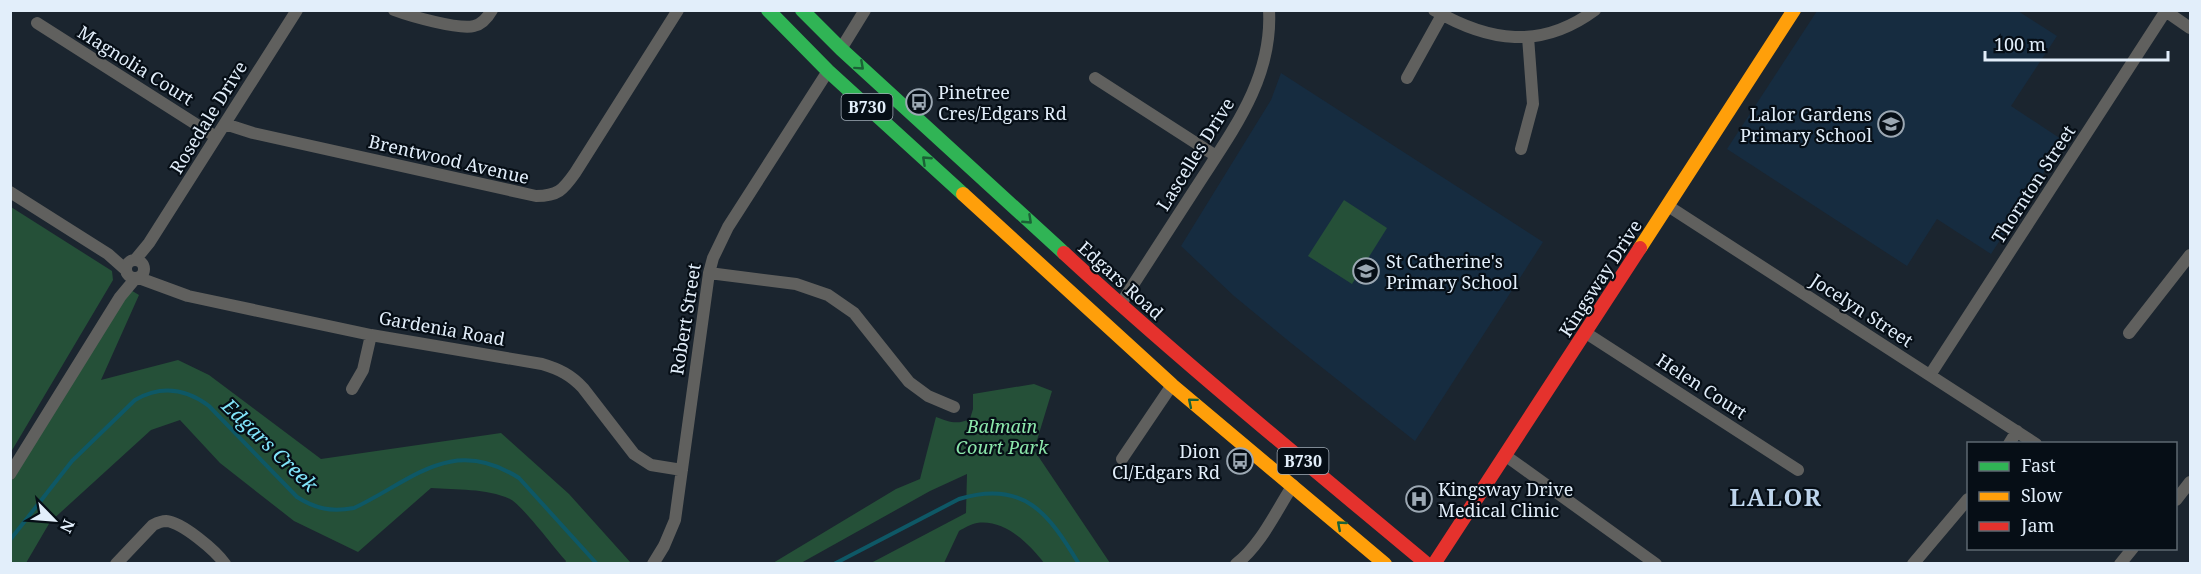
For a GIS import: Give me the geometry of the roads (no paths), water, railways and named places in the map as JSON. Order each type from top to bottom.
[{"type":"main road","name":"B730","points":[[768,10],[828,70],[1172,385],[1385,564]]},
{"type":"main road","name":"Edgars Road","points":[[802,10],[841,49],[1120,305],[1426,564]]},
{"type":"main road","name":"Kingsway Drive","points":[[1434,564],[1794,10]]},
{"type":"main road","points":[[969,200],[985,180]]},
{"type":"main road","points":[[1237,439],[1253,419]]},
{"type":"street","name":"Rosedale Drive","points":[[10,474],[120,297],[149,243],[297,10]]},
{"type":"street","points":[[394,10],[463,27],[475,26],[483,22],[492,10]]},
{"type":"street","name":"Brentwood Avenue","points":[[225,124],[253,134],[536,196],[557,194],[575,173],[678,10]]},
{"type":"street","points":[[841,49],[865,10]]},
{"type":"street","name":"Lascelles Drive","points":[[1120,305],[1241,118],[1254,91],[1268,39],[1269,10]]},
{"type":"street","points":[[1407,78],[1438,13],[1462,26],[1481,32],[1528,37],[1562,30],[1595,10]]},
{"type":"street","points":[[2165,11],[2190,28]]},
{"type":"street","name":"Thornton Street","points":[[1930,375],[2165,11]]},
{"type":"street","name":"Magnolia Court","points":[[37,23],[216,137]]},
{"type":"street","points":[[1521,149],[1533,104],[1528,37]]},
{"type":"street","name":"Robert Street","points":[[652,564],[664,546],[675,520],[709,273],[713,258],[728,227],[828,70]]},
{"type":"street","points":[[1095,78],[1216,156]]},
{"type":"street","name":"Gardenia Road","points":[[10,192],[158,285],[188,296],[371,335],[542,363],[556,368],[579,383],[634,454],[651,465],[682,470]]},
{"type":"street","name":"Jocelyn Street","points":[[1668,206],[2033,442]]},
{"type":"street","points":[[2128,333],[2190,255]]},
{"type":"street","points":[[709,273],[796,284],[828,295],[854,314],[909,382],[928,396],[954,407]]},
{"type":"street","name":"Helen Court","points":[[1586,333],[1798,470]]},
{"type":"street","points":[[352,389],[363,370],[371,335]]},
{"type":"street","points":[[1122,459],[1172,385]]},
{"type":"street","points":[[2010,442],[2016,431]]},
{"type":"street","points":[[1506,456],[1656,564]]},
{"type":"street","points":[[2177,498],[2190,482]]},
{"type":"street","points":[[1236,564],[1256,543],[1293,485]]},
{"type":"street","points":[[1912,564],[1967,500]]},
{"type":"street","points":[[116,564],[146,531],[159,522],[167,521],[182,527],[225,564]]},
{"type":"street","points":[[2120,564],[2132,550]]},
{"type":"waterway","name":"Edgars Creek","points":[[10,540],[72,461],[135,400],[154,392],[173,391],[191,395],[209,406],[297,497],[311,504],[338,510],[354,508],[434,466],[453,461],[473,461],[495,466],[519,478],[597,564]]},
{"type":"waterway","name":"Edgars Creek","points":[[834,564],[959,499],[982,494],[1001,494],[1018,498],[1032,505],[1057,530],[1079,564]]},
{"type":"place","name":"Pinetree Cres/Edgars Rd","points":[[919,102]]},
{"type":"place","name":"Lalor Gardens Primary School","points":[[1891,124]]},
{"type":"place","name":"St Catherine's Primary School","points":[[1366,271]]},
{"type":"place","name":"Dion Cl/Edgars Rd","points":[[1240,461]]},
{"type":"place","name":"Kingsway Drive Medical Clinic","points":[[1419,499]]},
{"type":"district","name":"LALOR","points":[[1776,496]]},
{"type":"park label","name":"Balmain Court Park","points":[[1002,436]]}]
